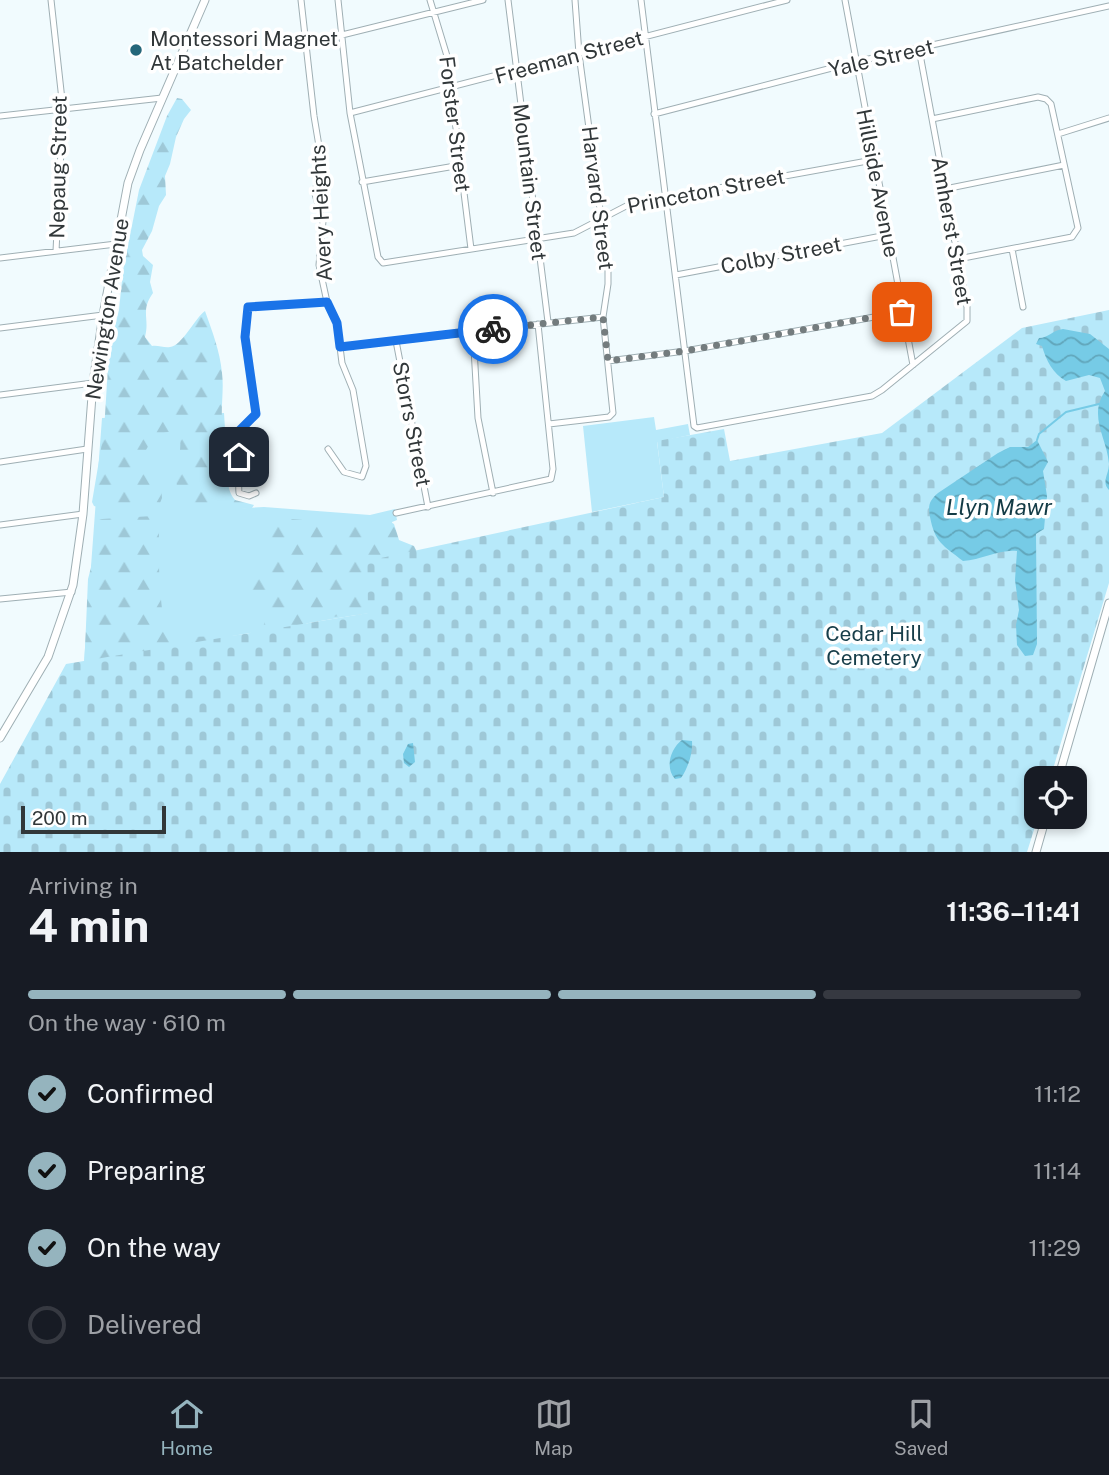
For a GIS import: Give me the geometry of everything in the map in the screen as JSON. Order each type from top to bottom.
[{"type":"main road","name":"Newington Avenue","points":[[0,738],[44,666],[72,592],[83,514],[93,383],[103,315],[132,170],[205,0]]},
{"type":"main road","points":[[1062,766],[1109,603]]},
{"type":"main road","points":[[1036,852],[1043,829]]},
{"type":"street","name":"Nepaug Street","points":[[51,0],[63,109],[56,251]]},
{"type":"street","name":"Avery Heights","points":[[301,0],[321,158],[316,194],[323,221],[319,265],[327,302],[337,323],[342,363],[353,390],[366,466],[362,477],[344,472],[328,449]]},
{"type":"street","points":[[338,0],[350,113],[362,182],[461,165]]},
{"type":"street","name":"Forster Street","points":[[430,0],[445,45],[471,249]]},
{"type":"street","points":[[342,35],[483,0]]},
{"type":"street","name":"Mountain Street","points":[[508,0],[548,322]]},
{"type":"street","name":"Harvard Street","points":[[549,424],[611,416],[613,411],[603,317],[608,284],[579,54],[575,0]]},
{"type":"street","points":[[641,0],[685,351]]},
{"type":"street","name":"Freeman Street","points":[[350,113],[787,0]]},
{"type":"street","name":"Hillside Avenue","points":[[845,0],[913,365]]},
{"type":"street","name":"Yale Street","points":[[654,114],[855,62],[1109,6]]},
{"type":"street","name":"Amherst Street","points":[[685,351],[694,426],[702,427],[872,396],[967,321],[968,314],[919,49]]},
{"type":"street","points":[[932,119],[1038,97],[1046,99],[1051,104],[1078,228],[1072,236],[958,259]]},
{"type":"street","points":[[0,116],[162,98]]},
{"type":"street","points":[[1058,134],[1109,118]]},
{"type":"street","name":"Princeton Street","points":[[362,182],[380,261],[383,263],[574,233],[631,204],[873,160]]},
{"type":"street","points":[[945,189],[1065,166]]},
{"type":"street","name":"Colby Street","points":[[676,275],[887,235]]},
{"type":"street","points":[[0,258],[117,244]]},
{"type":"street","points":[[1012,249],[1023,307]]},
{"type":"street","name":"Avery Heights","points":[[256,493],[249,496],[240,493],[237,476],[242,444],[239,431],[256,414],[245,337],[248,307],[327,302]]},
{"type":"street","points":[[608,361],[685,351],[902,312]]},
{"type":"street","points":[[0,328],[103,315]]},
{"type":"street","points":[[340,347],[603,317]]},
{"type":"street","points":[[396,513],[551,479],[553,469],[538,324]]},
{"type":"street","points":[[473,331],[478,418],[493,493]]},
{"type":"street","name":"Storrs Street","points":[[396,341],[428,507]]},
{"type":"street","points":[[0,395],[93,383]]},
{"type":"street","points":[[0,462],[88,449]]},
{"type":"street","points":[[0,525],[83,514]]},
{"type":"street","points":[[0,599],[72,592]]},
{"type":"green space","points":[[177,98],[182,99],[191,110],[176,137],[165,176],[166,195],[142,250],[143,256],[153,265],[150,282],[153,293],[146,310],[145,337],[152,346],[175,345],[205,311],[221,365],[222,422],[228,454],[228,486],[235,500],[254,505],[252,508],[231,510],[221,503],[201,506],[181,493],[176,477],[180,441],[178,433],[168,432],[155,438],[146,450],[151,468],[160,477],[160,503],[140,501],[102,508],[94,506],[92,502],[104,431],[109,351],[119,310],[123,271],[139,190],[167,116]]},
{"type":"green space","name":"Cedar Hill Cemetery","points":[[1109,310],[1109,583],[1054,766],[1024,766],[1024,829],[1034,829],[1027,852],[0,852],[0,784],[66,664],[368,613],[367,561],[664,497],[657,441],[724,429],[730,461],[882,433],[1022,328]]},
{"type":"green space","points":[[224,413],[230,509],[264,507],[370,515],[395,509],[397,520],[392,522],[399,554],[368,613],[84,661],[102,418]]},
{"type":"green space","points":[[654,417],[656,430],[688,424],[690,435],[657,442],[664,497],[592,512],[583,426]]},
{"type":"green space","points":[[153,516],[160,521],[161,603],[171,644],[191,637],[248,635],[255,628],[263,628],[264,614],[251,598],[246,581],[270,562],[266,544],[267,519],[357,525],[387,520],[394,524],[399,540],[414,546],[417,552],[371,559],[369,613],[325,618],[304,625],[273,852],[0,852],[0,786],[84,672],[88,579],[98,540],[96,521]]},
{"type":"water","points":[[1063,329],[1090,334],[1109,349],[1109,464],[1098,418],[1100,400],[1105,391],[1100,378],[1089,375],[1066,381],[1057,375],[1042,346],[1036,344],[1039,338]]},
{"type":"water","name":"Llyn Mawr","points":[[1037,440],[1048,462],[1043,471],[1047,496],[1044,529],[1036,534],[1037,644],[1033,655],[1025,656],[1017,645],[1017,551],[963,561],[937,538],[929,506],[938,493],[998,453],[1010,447],[1028,447]]},
{"type":"water","points":[[1109,464],[1109,490],[1105,481]]},
{"type":"water","points":[[682,740],[692,741],[692,750],[684,774],[675,779],[670,770],[670,759],[674,748]]},
{"type":"water","points":[[413,743],[415,762],[409,767],[404,763],[403,754],[408,744]]},
{"type":"waterway","points":[[1037,440],[1039,434],[1066,412],[1099,404]]},
{"type":"way so far","points":[[493,329],[603,317],[608,361],[685,351],[902,312]]},
{"type":"place","name":"Montessori Magnet At Batchelder","points":[[136,50]]},
{"type":"route","points":[[239,457],[242,444],[239,431],[256,414],[245,337],[248,307],[327,302],[337,323],[340,347],[493,329]]}]
